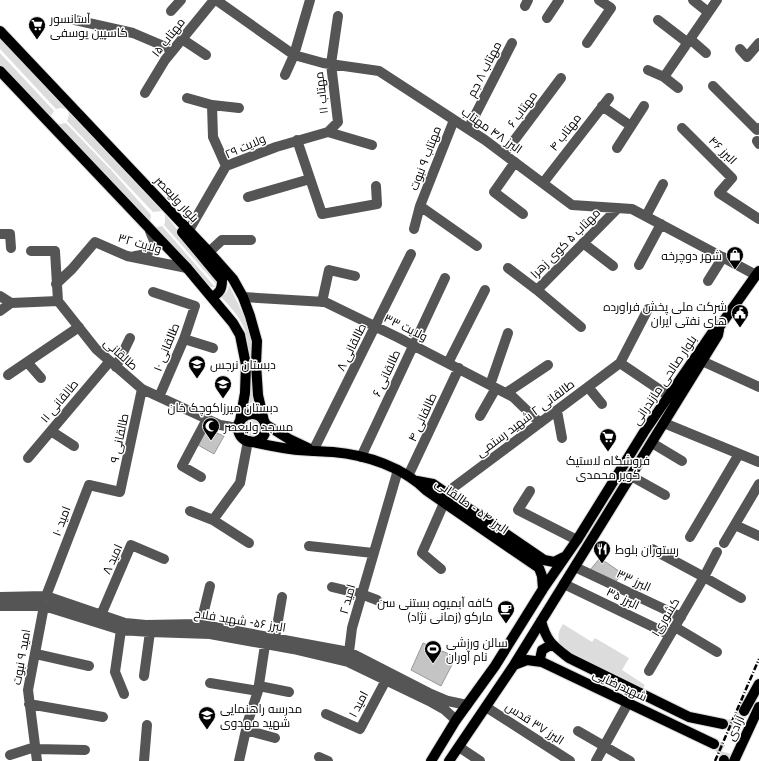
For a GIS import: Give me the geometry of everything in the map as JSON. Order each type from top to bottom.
[{"type":"main road","name":"بلوار ولیعصر","points":[[0,31],[233,279],[243,297],[257,341],[256,364],[258,394],[264,422]]},
{"type":"main road","points":[[0,71],[150,231],[187,268],[233,323],[240,335],[246,365],[245,393],[239,425],[241,436],[248,441],[291,449],[335,452],[361,457],[398,470],[408,476]]},
{"type":"main road","points":[[160,200],[180,230],[222,280],[222,288],[219,294],[212,297]]},
{"type":"main road","points":[[720,326],[757,273]]},
{"type":"main road","name":"بلوار صالحی مازندرانی","points":[[449,761],[514,665],[718,335],[720,326]]},
{"type":"main road","name":"بلوار صالحی مازندرانی","points":[[431,761],[456,720],[495,666],[543,589],[566,557],[644,432],[712,332],[720,326]]},
{"type":"main road","points":[[239,425],[247,415],[256,415],[289,439],[314,451]]},
{"type":"main road","points":[[248,441],[257,441],[263,436],[266,428],[264,422]]},
{"type":"main road","name":"البرز ۵۴ - طالقانی","points":[[408,476],[417,481],[427,491],[445,498],[538,562]]},
{"type":"main road","name":"البرز ۵۴ - طالقانی","points":[[538,562],[544,560],[554,562],[566,557]]},
{"type":"main road","name":"البرز ۵۴ - طالقانی","points":[[538,562],[538,568],[542,576],[543,589]]},
{"type":"main road","name":"شهیدرضایی","points":[[541,621],[545,635],[553,646],[569,658],[689,717],[723,724]]},
{"type":"main road","points":[[542,662],[540,658],[542,650],[545,647],[553,646]]},
{"type":"main road","name":"شهیدرضایی","points":[[514,665],[527,660],[542,662],[714,744]]},
{"type":"main road","points":[[744,711],[759,684]]},
{"type":"main road","name":"آزادی","points":[[727,761],[759,707]]},
{"type":"main road","points":[[684,730],[689,717]]},
{"type":"street","points":[[171,12],[181,0]]},
{"type":"street","name":"مهتاب ۱۵","points":[[145,92],[165,60],[215,0]]},
{"type":"street","name":"البرز ۴۸ مهتاب","points":[[215,0],[294,55],[331,64],[378,71],[468,129],[572,204],[632,209],[723,257],[757,273]]},
{"type":"street","points":[[285,75],[294,55],[310,0]]},
{"type":"street","points":[[547,18],[559,0]]},
{"type":"street","points":[[587,42],[613,4],[599,0]]},
{"type":"street","points":[[692,0],[708,12]]},
{"type":"street","points":[[664,77],[717,0]]},
{"type":"street","points":[[331,64],[338,16]]},
{"type":"street","points":[[75,20],[133,32],[173,50]]},
{"type":"street","points":[[658,20],[706,53]]},
{"type":"street","points":[[182,39],[206,55]]},
{"type":"street","name":"مهتاب ۸ جم","points":[[468,129],[512,43]]},
{"type":"street","points":[[740,49],[746,57],[759,43]]},
{"type":"street","name":"مهتاب ۱۱","points":[[328,132],[338,122],[331,64]]},
{"type":"street","points":[[648,70],[664,77],[678,88]]},
{"type":"street","name":"مهتاب ۶","points":[[504,154],[560,78]]},
{"type":"street","points":[[713,86],[757,130],[759,128]]},
{"type":"street","points":[[187,98],[212,105],[239,108]]},
{"type":"street","name":"مهتاب ۴","points":[[543,183],[609,98]]},
{"type":"street","points":[[212,105],[213,137],[226,166]]},
{"type":"street","points":[[602,106],[631,126]]},
{"type":"street","points":[[617,148],[644,106]]},
{"type":"street","name":"مهتاب ۹ نبوت","points":[[414,229],[420,206],[454,120]]},
{"type":"street","name":"البرز ۴۶","points":[[682,128],[732,178],[719,193],[759,219]]},
{"type":"street","points":[[372,145],[328,132],[297,140],[322,214],[377,204],[376,186]]},
{"type":"street","name":"ولایت ٢٩","points":[[188,230],[226,166],[297,140]]},
{"type":"street","points":[[515,162],[494,192],[522,214]]},
{"type":"street","points":[[248,197],[310,179]]},
{"type":"street","points":[[646,216],[663,184]]},
{"type":"street","points":[[420,206],[477,246]]},
{"type":"street","name":"مهتاب ۵ کوی زهرا","points":[[580,327],[537,290],[618,208]]},
{"type":"street","points":[[639,264],[661,224]]},
{"type":"street","points":[[127,256],[143,255],[148,253],[153,246],[154,241],[150,231]]},
{"type":"street","points":[[5,234],[11,248]]},
{"type":"street","points":[[209,252],[222,240],[251,240]]},
{"type":"street","name":"ولایت ۳۲","points":[[56,284],[72,269],[95,242],[127,256],[187,268]]},
{"type":"street","points":[[583,243],[613,266]]},
{"type":"street","points":[[0,311],[10,303],[58,301],[55,251],[31,251]]},
{"type":"street","name":"طالقانی ۸","points":[[314,451],[411,254]]},
{"type":"street","points":[[708,281],[723,257]]},
{"type":"street","points":[[508,268],[537,290]]},
{"type":"street","points":[[322,302],[329,270],[355,276]]},
{"type":"street","name":"طالقانی ۶","points":[[361,457],[445,278]]},
{"type":"street","points":[[448,363],[485,290]]},
{"type":"street","name":"طالقانی ۱۰","points":[[153,292],[195,306],[184,339],[159,397]]},
{"type":"street","points":[[0,296],[10,303]]},
{"type":"street","name":"ولایت ٣۳","points":[[243,297],[322,302],[414,345],[506,393],[513,397],[540,423]]},
{"type":"street","name":"طالقانی","points":[[58,301],[96,349],[142,390],[220,425],[239,425]]},
{"type":"street","points":[[648,308],[620,363],[669,396]]},
{"type":"street","points":[[8,375],[79,327]]},
{"type":"street","points":[[480,416],[493,386],[508,333]]},
{"type":"street","name":"طالقانی ۱۱","points":[[28,458],[113,364],[130,338]]},
{"type":"street","points":[[184,339],[213,348]]},
{"type":"street","points":[[702,360],[759,387]]},
{"type":"street","points":[[27,362],[41,378]]},
{"type":"street","name":"طالقانی ۲ شهید رستمی","points":[[445,498],[540,423],[620,363]]},
{"type":"street","points":[[506,393],[548,366]]},
{"type":"street","name":"طالقانی ۴","points":[[408,476],[459,368]]},
{"type":"street","points":[[588,387],[602,404]]},
{"type":"street","name":"طالقانی ۹","points":[[120,492],[142,390]]},
{"type":"street","points":[[556,411],[562,438]]},
{"type":"street","points":[[201,477],[182,466],[207,419]]},
{"type":"street","points":[[664,423],[759,462]]},
{"type":"street","points":[[51,431],[74,446]]},
{"type":"street","points":[[213,520],[240,483],[248,441]]},
{"type":"street","points":[[652,443],[682,461]]},
{"type":"street","points":[[690,537],[739,454]]},
{"type":"street","name":"امید ۲","points":[[349,652],[352,628],[361,594],[398,470]]},
{"type":"street","points":[[631,476],[665,495]]},
{"type":"street","points":[[724,544],[759,484]]},
{"type":"street","name":"امید ۱۰","points":[[46,596],[89,485],[120,492]]},
{"type":"street","points":[[530,491],[518,510],[576,540]]},
{"type":"street","points":[[441,569],[422,553],[445,498]]},
{"type":"street","points":[[190,512],[213,520],[249,543]]},
{"type":"street","points":[[735,525],[759,536]]},
{"type":"street","name":"امید ۸","points":[[101,615],[131,545],[164,559]]},
{"type":"street","points":[[309,546],[373,553]]},
{"type":"street","points":[[652,549],[741,598]]},
{"type":"street","name":"کشوری۱","points":[[649,671],[717,552]]},
{"type":"street","name":"البرز ۳۳","points":[[575,566],[681,617]]},
{"type":"street","name":"البرز ۳۵","points":[[564,584],[717,652]]},
{"type":"street","points":[[199,629],[210,586]]},
{"type":"street","points":[[332,588],[361,594],[377,600]]},
{"type":"street","name":"البرز ۵۶- شهید فلاح","points":[[0,597],[46,596],[125,623],[199,629],[275,638],[349,652],[429,693],[448,701],[467,705]]},
{"type":"street","points":[[275,638],[282,597]]},
{"type":"street","name":"البرز ۵۶- شهید فلاح","points":[[0,606],[44,606],[121,630],[150,632],[199,629],[265,645],[293,649],[348,662],[445,710],[456,720]]},
{"type":"street","name":"امید ۹ نبوت","points":[[37,761],[28,690],[44,606]]},
{"type":"street","points":[[121,630],[116,672],[124,694]]},
{"type":"street","points":[[144,676],[150,632]]},
{"type":"street","points":[[239,761],[246,730],[259,689],[265,645]]},
{"type":"street","points":[[36,654],[89,666]]},
{"type":"street","name":"امید ۱","points":[[326,714],[360,729],[386,680]]},
{"type":"street","points":[[210,683],[289,692]]},
{"type":"street","points":[[596,761],[628,703]]},
{"type":"street","points":[[30,704],[103,718]]},
{"type":"street","name":"البرز ۳۷ قدس","points":[[486,707],[570,761]]},
{"type":"street","points":[[144,761],[147,725]]},
{"type":"street","points":[[246,730],[275,738]]},
{"type":"street","points":[[578,731],[630,761]]},
{"type":"street","points":[[459,747],[480,761]]},
{"type":"street","points":[[10,755],[35,748],[85,750]]},
{"type":"shaded area","points":[[0,38],[66,109],[56,109],[0,49]]},
{"type":"shaded area","points":[[0,53],[54,111],[51,116],[52,120],[0,65]]},
{"type":"shaded area","points":[[68,111],[162,211],[153,212],[67,121],[69,115]]},
{"type":"shaded area","points":[[54,122],[59,124],[66,123],[112,171],[151,215],[150,223]]},
{"type":"shaded area","points":[[165,214],[216,279],[218,283],[217,285],[164,225]]},
{"type":"shaded area","points":[[153,226],[162,226],[215,287],[211,287],[207,284]]},
{"type":"shaded area","points":[[229,285],[244,316],[252,340],[255,403],[246,403],[249,351],[245,331],[240,320],[230,306],[221,297],[227,292]]},
{"type":"shaded area","points":[[252,418],[259,421],[262,428],[259,435],[252,438],[245,435],[242,428],[245,421]]},
{"type":"shaded area","points":[[563,624],[592,642],[595,638],[629,658],[622,670],[645,685],[643,688],[562,649],[558,636]]},
{"type":"building","name":"مسجد ولیعصر","points":[[206,429],[224,436],[214,454],[198,445]]},
{"type":"building","name":"رستوران بلوط","points":[[600,558],[623,574],[615,582],[590,570]]},
{"type":"building","name":"سالن ورزشی نام آوران","points":[[423,643],[456,657],[441,686],[411,670]]},
{"type":"tunnel","points":[[723,724],[734,724],[744,711]]},
{"type":"tunnel","points":[[714,744],[726,752],[724,760]]},
{"type":"railway","points":[[715,761],[759,659]]},
{"type":"place","name":"آسانسور کاسپین یوسفی","points":[[37,40]]},
{"type":"place","name":"شهر دوچرخه","points":[[735,270]]},
{"type":"place","name":"شرکت ملی پخش فراورده های نفتی ایران","points":[[740,328]]},
{"type":"place","name":"دبستان نرجس","points":[[197,379]]},
{"type":"place","name":"دبستان میرزاکوچک خان","points":[[223,399]]},
{"type":"place","name":"مسجد ولیعصر","points":[[211,441]]},
{"type":"place","name":"فروشگاه لاستیک کویر محمدی","points":[[608,452]]},
{"type":"place","name":"رستوران بلوط","points":[[602,564]]},
{"type":"place","name":"کافه آبمیوه بستنی سن مارکو (زمانی نژاد)","points":[[506,624]]},
{"type":"place","name":"سالن ورزشی نام آوران","points":[[433,664]]},
{"type":"place","name":"مدرسه راهنمایی شهید مهدوی","points":[[207,730]]}]
